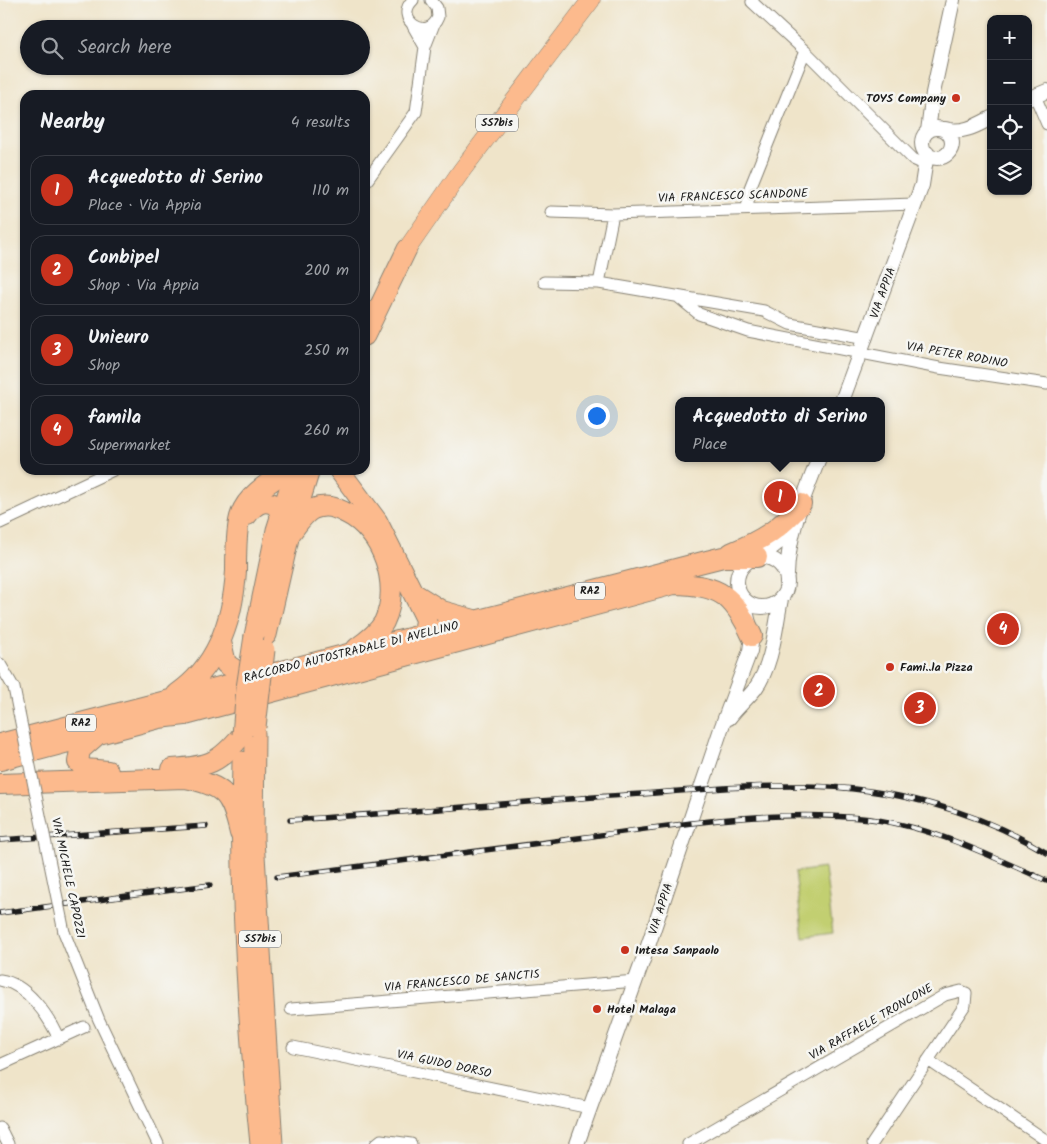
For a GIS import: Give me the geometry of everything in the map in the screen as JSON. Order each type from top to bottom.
[{"type":"highway","name":"SS7bis","points":[[370,310],[407,249]]},
{"type":"highway","name":"SS7bis","points":[[370,326],[407,249]]},
{"type":"highway","points":[[162,702],[190,685],[201,673],[221,642],[230,614],[240,514],[254,495],[281,475]]},
{"type":"highway","name":"SS7bis","points":[[260,1144],[252,1059],[240,833],[264,583],[280,516],[293,475]]},
{"type":"highway","name":"SS7bis","points":[[260,636],[308,475]]},
{"type":"highway","points":[[294,686],[315,675],[417,648],[423,641],[425,633],[426,619],[377,521],[343,475]]},
{"type":"highway","points":[[240,528],[246,516],[258,504],[271,503],[276,506],[280,516]]},
{"type":"highway","points":[[723,557],[771,534],[800,504]]},
{"type":"highway","points":[[290,534],[305,515],[313,510],[334,507],[363,524],[373,534],[382,551],[390,590],[384,622],[372,637],[348,654]]},
{"type":"highway","points":[[723,557],[759,557]]},
{"type":"highway","name":"RACCORDO AUTOSTRADALE DI AVELLINO","points":[[0,744],[723,557]]},
{"type":"highway","points":[[674,584],[689,578],[704,578],[741,596]]},
{"type":"highway","points":[[674,584],[698,584],[721,592],[729,598],[742,615],[752,636]]},
{"type":"highway","name":"RACCORDO AUTOSTRADALE DI AVELLINO","points":[[0,760],[159,718],[185,715],[674,584]]},
{"type":"highway","points":[[414,593],[442,611],[476,620]]},
{"type":"highway","points":[[221,642],[226,664],[242,674],[254,677]]},
{"type":"highway","points":[[99,734],[87,742],[78,753],[78,762],[85,770],[194,767],[212,763],[227,754],[249,734]]},
{"type":"highway","name":"SS7bis","points":[[249,734],[273,1144]]},
{"type":"highway","points":[[0,784],[185,778],[209,783],[224,793],[235,808],[240,833]]},
{"type":"highway","points":[[253,1144],[256,1106]]},
{"type":"main road","name":"SS7bis","points":[[407,249],[462,170],[591,0]]},
{"type":"street","points":[[398,0],[425,47]]},
{"type":"street","points":[[406,14],[407,8],[413,0]]},
{"type":"street","points":[[431,0],[436,18]]},
{"type":"street","points":[[370,176],[416,112],[425,47],[444,0]]},
{"type":"street","points":[[952,146],[951,136],[937,129],[931,111],[933,93],[953,0]]},
{"type":"street","points":[[753,1],[913,159],[942,157],[949,153],[952,146],[968,129]]},
{"type":"street","points":[[413,26],[422,29],[436,18]]},
{"type":"street","points":[[747,209],[750,188],[805,51]]},
{"type":"street","points":[[1037,95],[1047,124]]},
{"type":"street","points":[[937,129],[956,131],[968,129],[987,120]]},
{"type":"street","points":[[925,158],[922,144],[937,129]]},
{"type":"street","name":"VIA APPIA","points":[[922,185],[942,157]]},
{"type":"street","name":"VIA APPIA","points":[[844,397],[865,345],[922,185],[925,158]]},
{"type":"street","name":"VIA FRANCESCO SCANDONE","points":[[551,212],[613,214],[915,204]]},
{"type":"street","points":[[599,283],[613,214]]},
{"type":"street","points":[[544,282],[599,283],[764,311],[784,322],[865,345]]},
{"type":"street","points":[[677,296],[699,314],[748,331],[783,338],[865,345]]},
{"type":"street","points":[[783,338],[784,322]]},
{"type":"street","name":"VIA PETER RODINO","points":[[865,345],[939,368],[1047,384]]},
{"type":"street","name":"VIA APPIA","points":[[721,729],[763,675],[769,661],[781,600],[788,586],[787,557],[794,526],[800,504],[817,462]]},
{"type":"street","points":[[0,523],[102,475]]},
{"type":"street","name":"VIA APPIA","points":[[577,1144],[636,981],[721,729],[750,651],[752,636],[737,587],[739,572],[750,560],[759,557],[783,539],[794,526]]},
{"type":"street","points":[[759,557],[766,557],[779,563],[787,575]]},
{"type":"street","points":[[741,596],[749,604],[766,607],[781,600]]},
{"type":"street","name":"VIA MICHELE CAPOZZI","points":[[0,664],[14,688],[64,932],[96,1012],[158,1144]]},
{"type":"street","points":[[0,980],[23,990],[44,1014],[59,1039]]},
{"type":"street","name":"VIA FRANCESCO DE SANCTIS","points":[[291,1009],[636,981]]},
{"type":"street","name":"VIA RAFFAELE TRONCONE","points":[[688,1144],[945,995],[962,991],[966,993],[964,1005],[872,1144]]},
{"type":"street","points":[[0,1065],[84,1027]]},
{"type":"street","name":"VIA GUIDO DORSO","points":[[293,1047],[590,1108]]},
{"type":"street","points":[[928,1060],[1047,1141]]},
{"type":"street","points":[[0,1128],[8,1144]]},
{"type":"street","points":[[376,1144],[381,1140],[411,1144]]},
{"type":"green space","points":[[825,868],[833,933],[803,937],[795,872]]},
{"type":"railway","points":[[290,820],[760,786],[836,787],[899,796],[930,803],[990,824],[1047,853]]},
{"type":"railway","points":[[277,877],[689,823],[792,815],[861,818],[886,821],[910,827],[980,851],[1047,881]]},
{"type":"railway","points":[[0,840],[206,826]]},
{"type":"railway","points":[[0,913],[210,885]]},
{"type":"place","name":"TOYS Company","points":[[956,98]]},
{"type":"place","name":"Acquedotto di Serino","points":[[780,497]]},
{"type":"place","name":"famila","points":[[1003,629]]},
{"type":"place","name":"Fami..la Pizza","points":[[890,667]]},
{"type":"place","name":"Conbipel","points":[[819,691]]},
{"type":"place","name":"Unieuro","points":[[920,708]]},
{"type":"place","name":"Intesa Sanpaolo","points":[[625,950]]},
{"type":"place","name":"Hotel Malaga","points":[[597,1009]]}]
